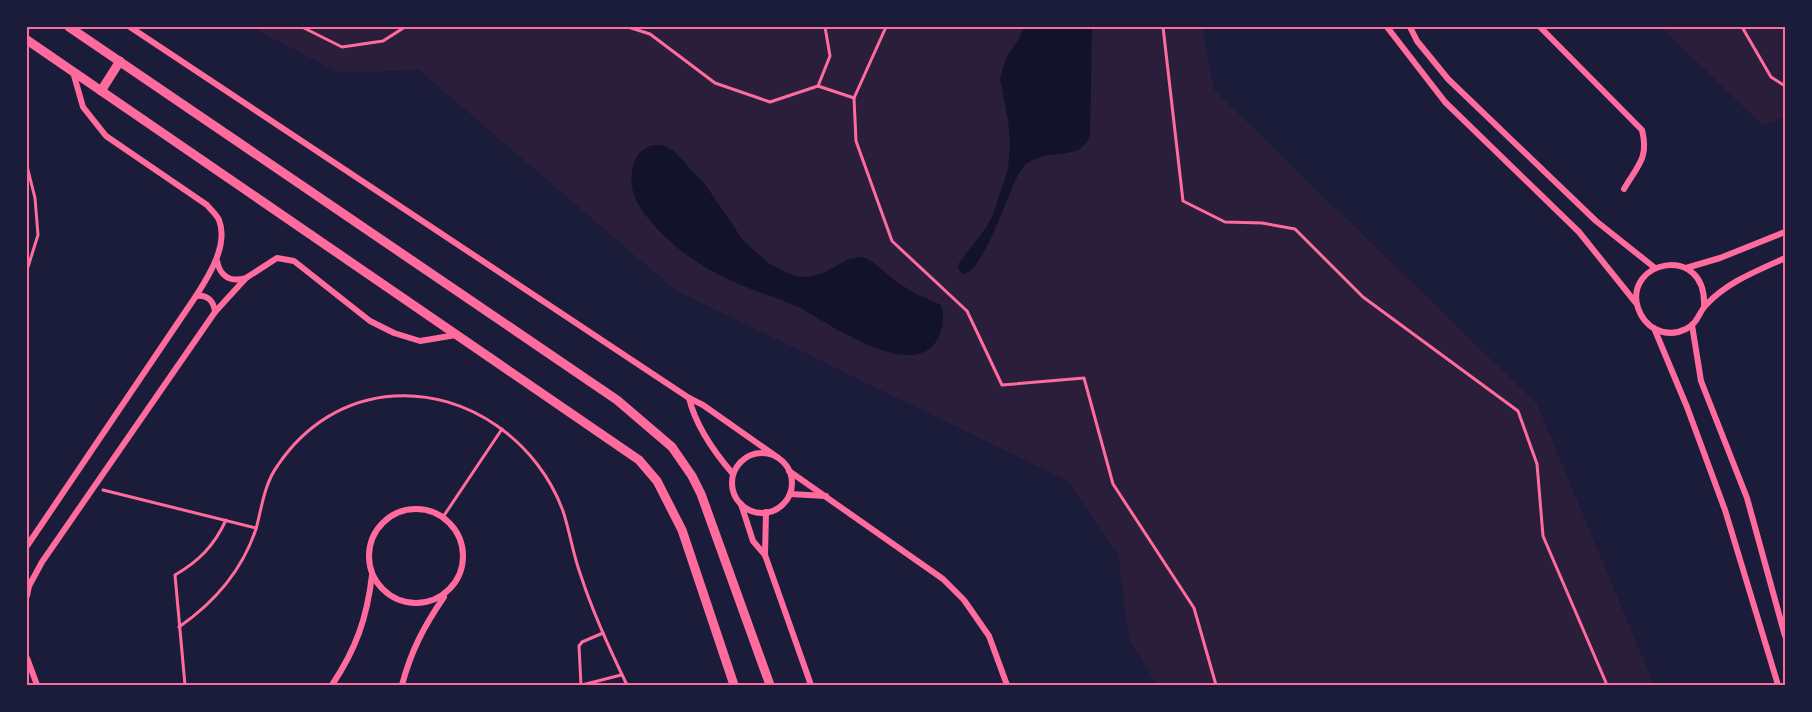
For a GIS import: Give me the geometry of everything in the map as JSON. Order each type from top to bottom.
[{"type":"street","points":[[69,27],[617,400],[660,435],[681,459],[701,494],[770,685]]},
{"type":"street","points":[[130,27],[689,398],[703,405],[777,457],[789,471],[943,579],[964,600],[989,636],[1007,685]]},
{"type":"street","points":[[1387,27],[1445,102],[1579,232],[1636,303],[1646,322],[1654,328],[1674,333],[1692,325],[1700,317],[1705,295],[1696,275],[1686,268],[1665,265],[1655,268],[1640,283],[1636,303]]},
{"type":"street","points":[[1410,27],[1417,41],[1448,79],[1596,221],[1655,268]]},
{"type":"street","points":[[1540,27],[1642,130],[1645,154],[1624,189]]},
{"type":"street","points":[[27,40],[639,460],[657,481],[682,530],[734,685]]},
{"type":"street","points":[[101,91],[120,61]]},
{"type":"street","points":[[27,546],[196,296],[217,260],[220,246],[219,220],[207,206],[106,136],[83,107],[74,72]]},
{"type":"street","points":[[1686,268],[1720,258],[1785,232]]},
{"type":"street","points":[[27,596],[29,586],[42,562],[215,312],[246,278],[277,258],[294,261],[370,321],[394,333],[420,341],[456,335]]},
{"type":"street","points":[[1704,306],[1737,280],[1785,258]]},
{"type":"street","points":[[217,260],[221,273],[226,278],[232,280],[246,278]]},
{"type":"street","points":[[196,296],[207,297],[212,301],[215,312]]},
{"type":"street","points":[[1692,325],[1701,381],[1747,498],[1785,636]]},
{"type":"street","points":[[1654,328],[1687,407],[1725,510],[1778,685]]},
{"type":"street","points":[[689,398],[693,415],[719,458],[733,474]]},
{"type":"street","points":[[765,555],[753,541],[741,504],[734,494],[733,474],[743,459],[751,455],[769,454],[777,457]]},
{"type":"street","points":[[741,504],[756,512],[775,510],[790,494],[792,479],[789,471]]},
{"type":"street","points":[[790,494],[827,496]]},
{"type":"street","points":[[332,685],[359,636],[368,605],[372,574],[369,559],[371,544],[377,531],[387,520],[400,512],[414,509],[429,511],[443,517],[454,528],[461,541],[464,556],[462,571],[455,584],[424,626],[409,659],[402,685]]},
{"type":"street","points":[[766,512],[765,555],[811,685]]},
{"type":"street","points":[[372,574],[391,596],[403,601],[417,603],[431,601],[445,595]]},
{"type":"street","points":[[27,658],[37,685]]},
{"type":"path","points":[[302,27],[342,47],[383,41],[405,27]]},
{"type":"path","points":[[628,27],[650,34],[715,83],[770,102],[818,86],[854,98]]},
{"type":"path","points":[[818,86],[830,56],[825,27]]},
{"type":"path","points":[[886,27],[854,98],[856,141],[892,241],[967,312],[1002,385],[1084,378],[1113,484],[1194,608],[1216,685]]},
{"type":"path","points":[[1163,27],[1183,201],[1225,222],[1263,223],[1295,230],[1363,297],[1518,411],[1537,464],[1543,536],[1607,685]]},
{"type":"path","points":[[1742,27],[1771,77],[1785,86]]},
{"type":"path","points":[[27,166],[35,198],[38,234],[27,268]]},
{"type":"path","points":[[179,627],[219,594],[234,574],[256,528],[263,496],[276,467],[296,441],[320,420],[349,405],[380,396],[412,394],[445,400],[475,411],[502,429],[527,452],[552,489],[562,509],[580,576],[627,685]]},
{"type":"path","points":[[443,517],[502,429]]},
{"type":"path","points":[[94,488],[256,528]]},
{"type":"path","points":[[185,685],[175,575],[206,553],[226,520]]},
{"type":"path","points":[[604,633],[582,642],[579,646],[582,685],[622,675]]},
{"type":"shaded area","points":[[256,27],[1202,27],[1214,90],[1537,404],[1654,685],[1157,685],[1129,640],[1118,554],[1068,481],[675,290],[419,70],[339,73],[264,34]]},
{"type":"shaded area","points":[[1024,27],[1092,27],[1090,135],[1085,145],[1077,150],[1046,156],[1026,165],[1018,175],[979,261],[971,270],[963,274],[958,269],[959,263],[992,217],[1008,169],[1010,144],[1008,120],[1000,79],[1006,58]]},
{"type":"shaded area","points":[[1661,27],[1785,27],[1785,117],[1762,125]]},
{"type":"shaded area","points":[[653,145],[662,145],[674,151],[707,187],[743,240],[769,264],[795,276],[809,277],[823,273],[849,259],[863,257],[914,293],[941,305],[943,323],[937,340],[925,352],[909,355],[869,345],[798,307],[710,270],[686,254],[663,235],[638,205],[635,198],[631,183],[634,163],[642,150]]}]
